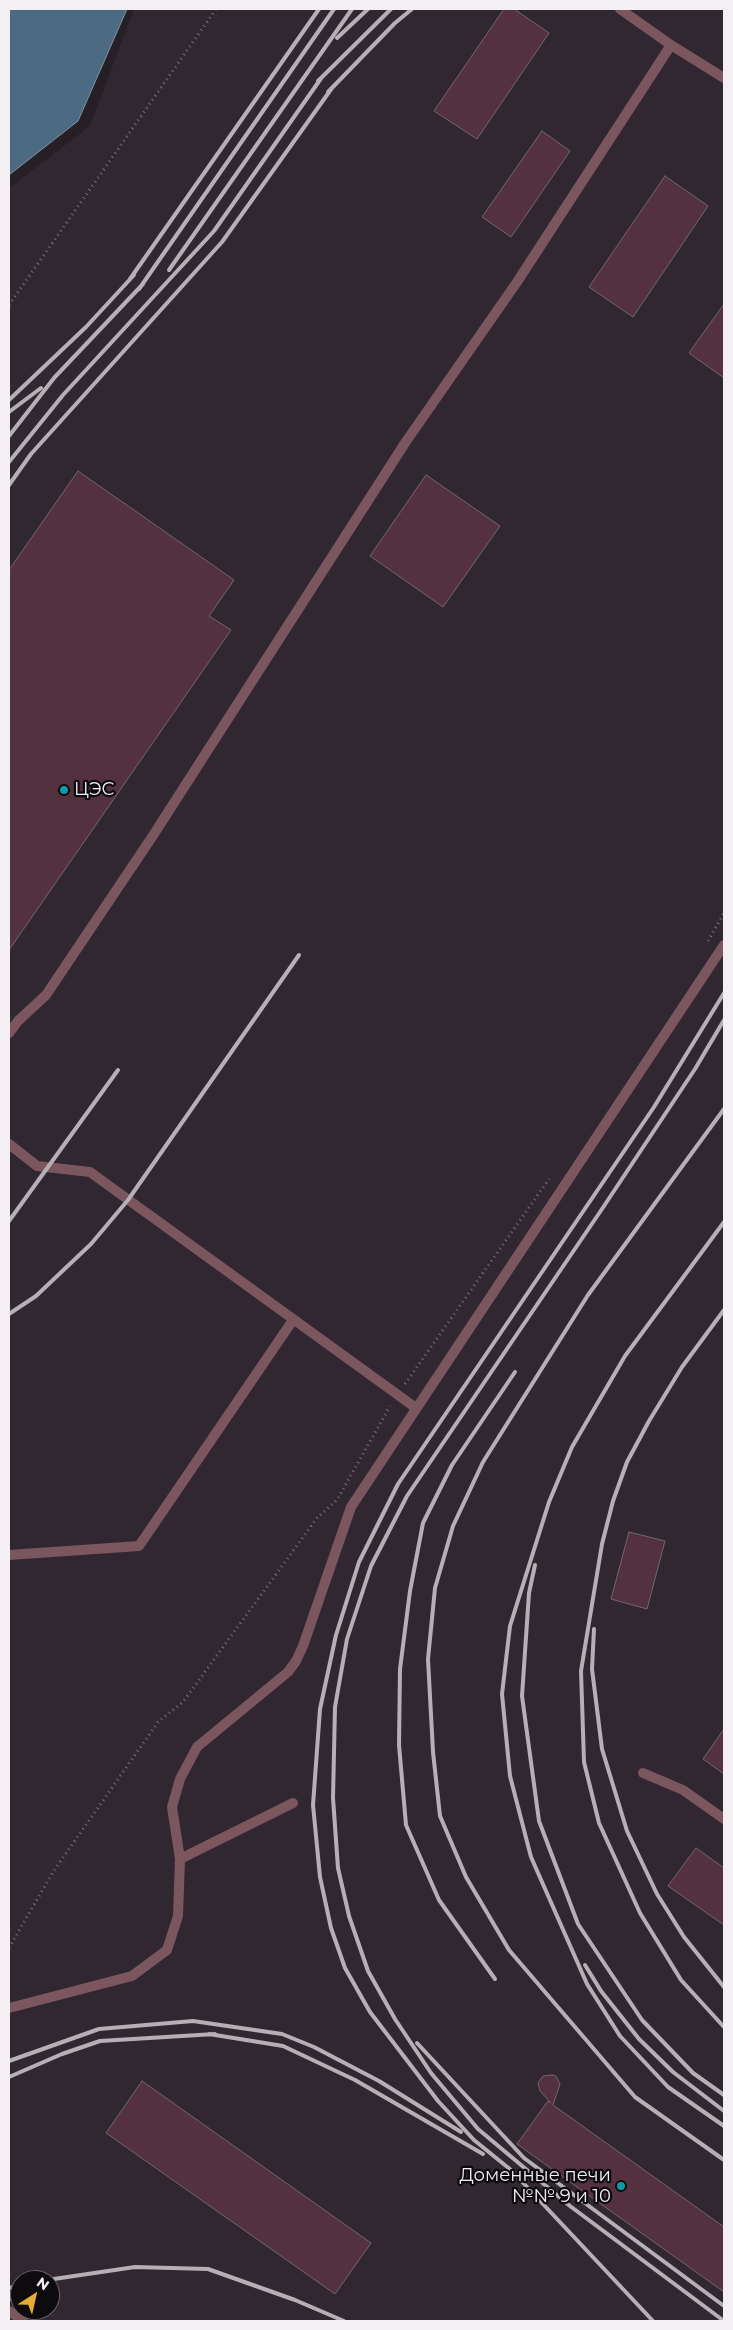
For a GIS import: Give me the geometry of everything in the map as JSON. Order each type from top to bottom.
[{"type":"lane","points":[[620,9],[724,78]]},
{"type":"lane","points":[[9,1033],[18,1020],[46,995],[144,850],[406,443],[517,282],[671,44]]},
{"type":"lane","points":[[9,2008],[132,1976],[167,1950],[178,1916],[180,1859],[172,1807],[180,1779],[198,1747],[288,1672],[296,1661],[303,1646],[351,1507],[724,945]]},
{"type":"lane","points":[[9,1144],[37,1166],[90,1172],[416,1408]]},
{"type":"lane","points":[[9,1555],[139,1546],[293,1320]]},
{"type":"lane","points":[[642,1773],[683,1790],[724,1819]]},
{"type":"lane","points":[[180,1859],[293,1803]]},
{"type":"lane","points":[[9,2311],[23,2321]]},
{"type":"path","points":[[9,305],[216,9]]},
{"type":"path","points":[[705,944],[724,914]]},
{"type":"path","points":[[9,1948],[53,1872],[158,1722],[183,1702],[317,1518],[336,1500],[397,1395],[552,1175]]},
{"type":"shaded area","points":[[134,9],[724,9],[724,2321],[9,2321],[9,188],[90,126]]},
{"type":"water","points":[[9,9],[127,9],[78,121],[9,175]]},
{"type":"building","points":[[504,9],[514,9],[549,33],[477,139],[434,111]]},
{"type":"building","points":[[542,131],[570,151],[511,237],[482,217]]},
{"type":"building","points":[[665,176],[708,206],[633,317],[589,287]]},
{"type":"building","points":[[724,304],[724,378],[689,353]]},
{"type":"building","name":"ЦЭС","points":[[78,471],[234,580],[209,616],[231,630],[9,950],[9,570]]},
{"type":"building","points":[[426,475],[500,526],[443,607],[370,556]]},
{"type":"building","points":[[629,1532],[665,1541],[647,1609],[611,1599]]},
{"type":"building","points":[[724,1729],[724,1774],[703,1759]]},
{"type":"building","points":[[696,1848],[724,1868],[724,1925],[668,1886]]},
{"type":"building","name":"Доменные печи №№ 9 и 10","points":[[543,2076],[556,2076],[560,2084],[553,2105],[724,2227],[724,2292],[517,2144],[548,2101],[551,2103],[540,2091],[538,2083]]},
{"type":"building","points":[[142,2081],[371,2243],[335,2294],[106,2133]]},
{"type":"railway","points":[[130,279],[319,9]]},
{"type":"railway","points":[[139,289],[334,9]]},
{"type":"railway","points":[[169,270],[352,9]]},
{"type":"railway","points":[[337,38],[368,9]]},
{"type":"railway","points":[[318,81],[391,9]]},
{"type":"railway","points":[[328,92],[395,23],[412,9]]},
{"type":"railway","points":[[9,462],[63,395],[214,231],[322,77]]},
{"type":"railway","points":[[9,485],[31,454],[222,242],[332,88]]},
{"type":"railway","points":[[9,400],[86,327],[134,275]]},
{"type":"railway","points":[[9,436],[54,378],[143,284]]},
{"type":"railway","points":[[9,412],[41,388]]},
{"type":"railway","points":[[9,1314],[36,1296],[91,1244],[128,1200],[299,955]]},
{"type":"railway","points":[[653,2321],[511,2170],[474,2140],[438,2101],[370,2012],[345,1968],[331,1928],[320,1877],[313,1805],[320,1709],[336,1635],[359,1562],[398,1484],[654,1107],[724,993]]},
{"type":"railway","points":[[724,1020],[695,1069],[602,1209],[407,1496],[371,1566],[347,1639],[335,1707],[333,1798],[338,1868],[349,1916],[368,1971],[395,2019],[431,2073],[478,2129],[570,2206],[724,2321]]},
{"type":"railway","points":[[9,1221],[118,1070]]},
{"type":"railway","points":[[724,1109],[588,1295],[483,1462],[453,1526],[435,1588],[428,1659],[433,1752],[440,1816],[466,1877],[509,1950],[635,2097],[724,2160]]},
{"type":"railway","points":[[724,1222],[625,1356],[572,1447],[549,1502],[510,1626],[502,1694],[510,1776],[531,1857],[587,1984],[620,2036],[668,2087],[724,2126]]},
{"type":"railway","points":[[724,1310],[682,1367],[649,1421],[627,1462],[613,1501],[602,1544],[581,1671],[584,1762],[599,1823],[640,1913],[681,1980],[724,2027]]},
{"type":"railway","points":[[495,1979],[439,1900],[406,1825],[399,1745],[400,1669],[410,1591],[423,1523],[452,1465],[515,1372]]},
{"type":"railway","points":[[535,1565],[529,1593],[522,1696],[539,1821],[578,1924],[642,2020],[693,2073],[724,2095]]},
{"type":"railway","points":[[594,1629],[592,1669],[602,1749],[627,1831],[657,1894],[684,1937],[724,1987]]},
{"type":"railway","points":[[585,1965],[601,1991],[639,2039],[673,2072],[724,2111]]},
{"type":"railway","points":[[9,2061],[99,2029],[193,2021],[282,2034],[314,2047],[379,2081],[461,2132]]},
{"type":"railway","points":[[209,2034],[283,2046],[355,2080],[483,2154]]},
{"type":"railway","points":[[9,2077],[62,2054],[100,2041],[215,2034]]},
{"type":"railway","points":[[417,2043],[524,2158],[724,2306]]},
{"type":"railway","points":[[60,2278],[135,2267],[208,2269],[295,2300],[344,2321]]},
{"type":"place","name":"ЦЭС","points":[[64,790]]},
{"type":"place","name":"Доменные печи №№ 9 и 10","points":[[621,2186]]}]
